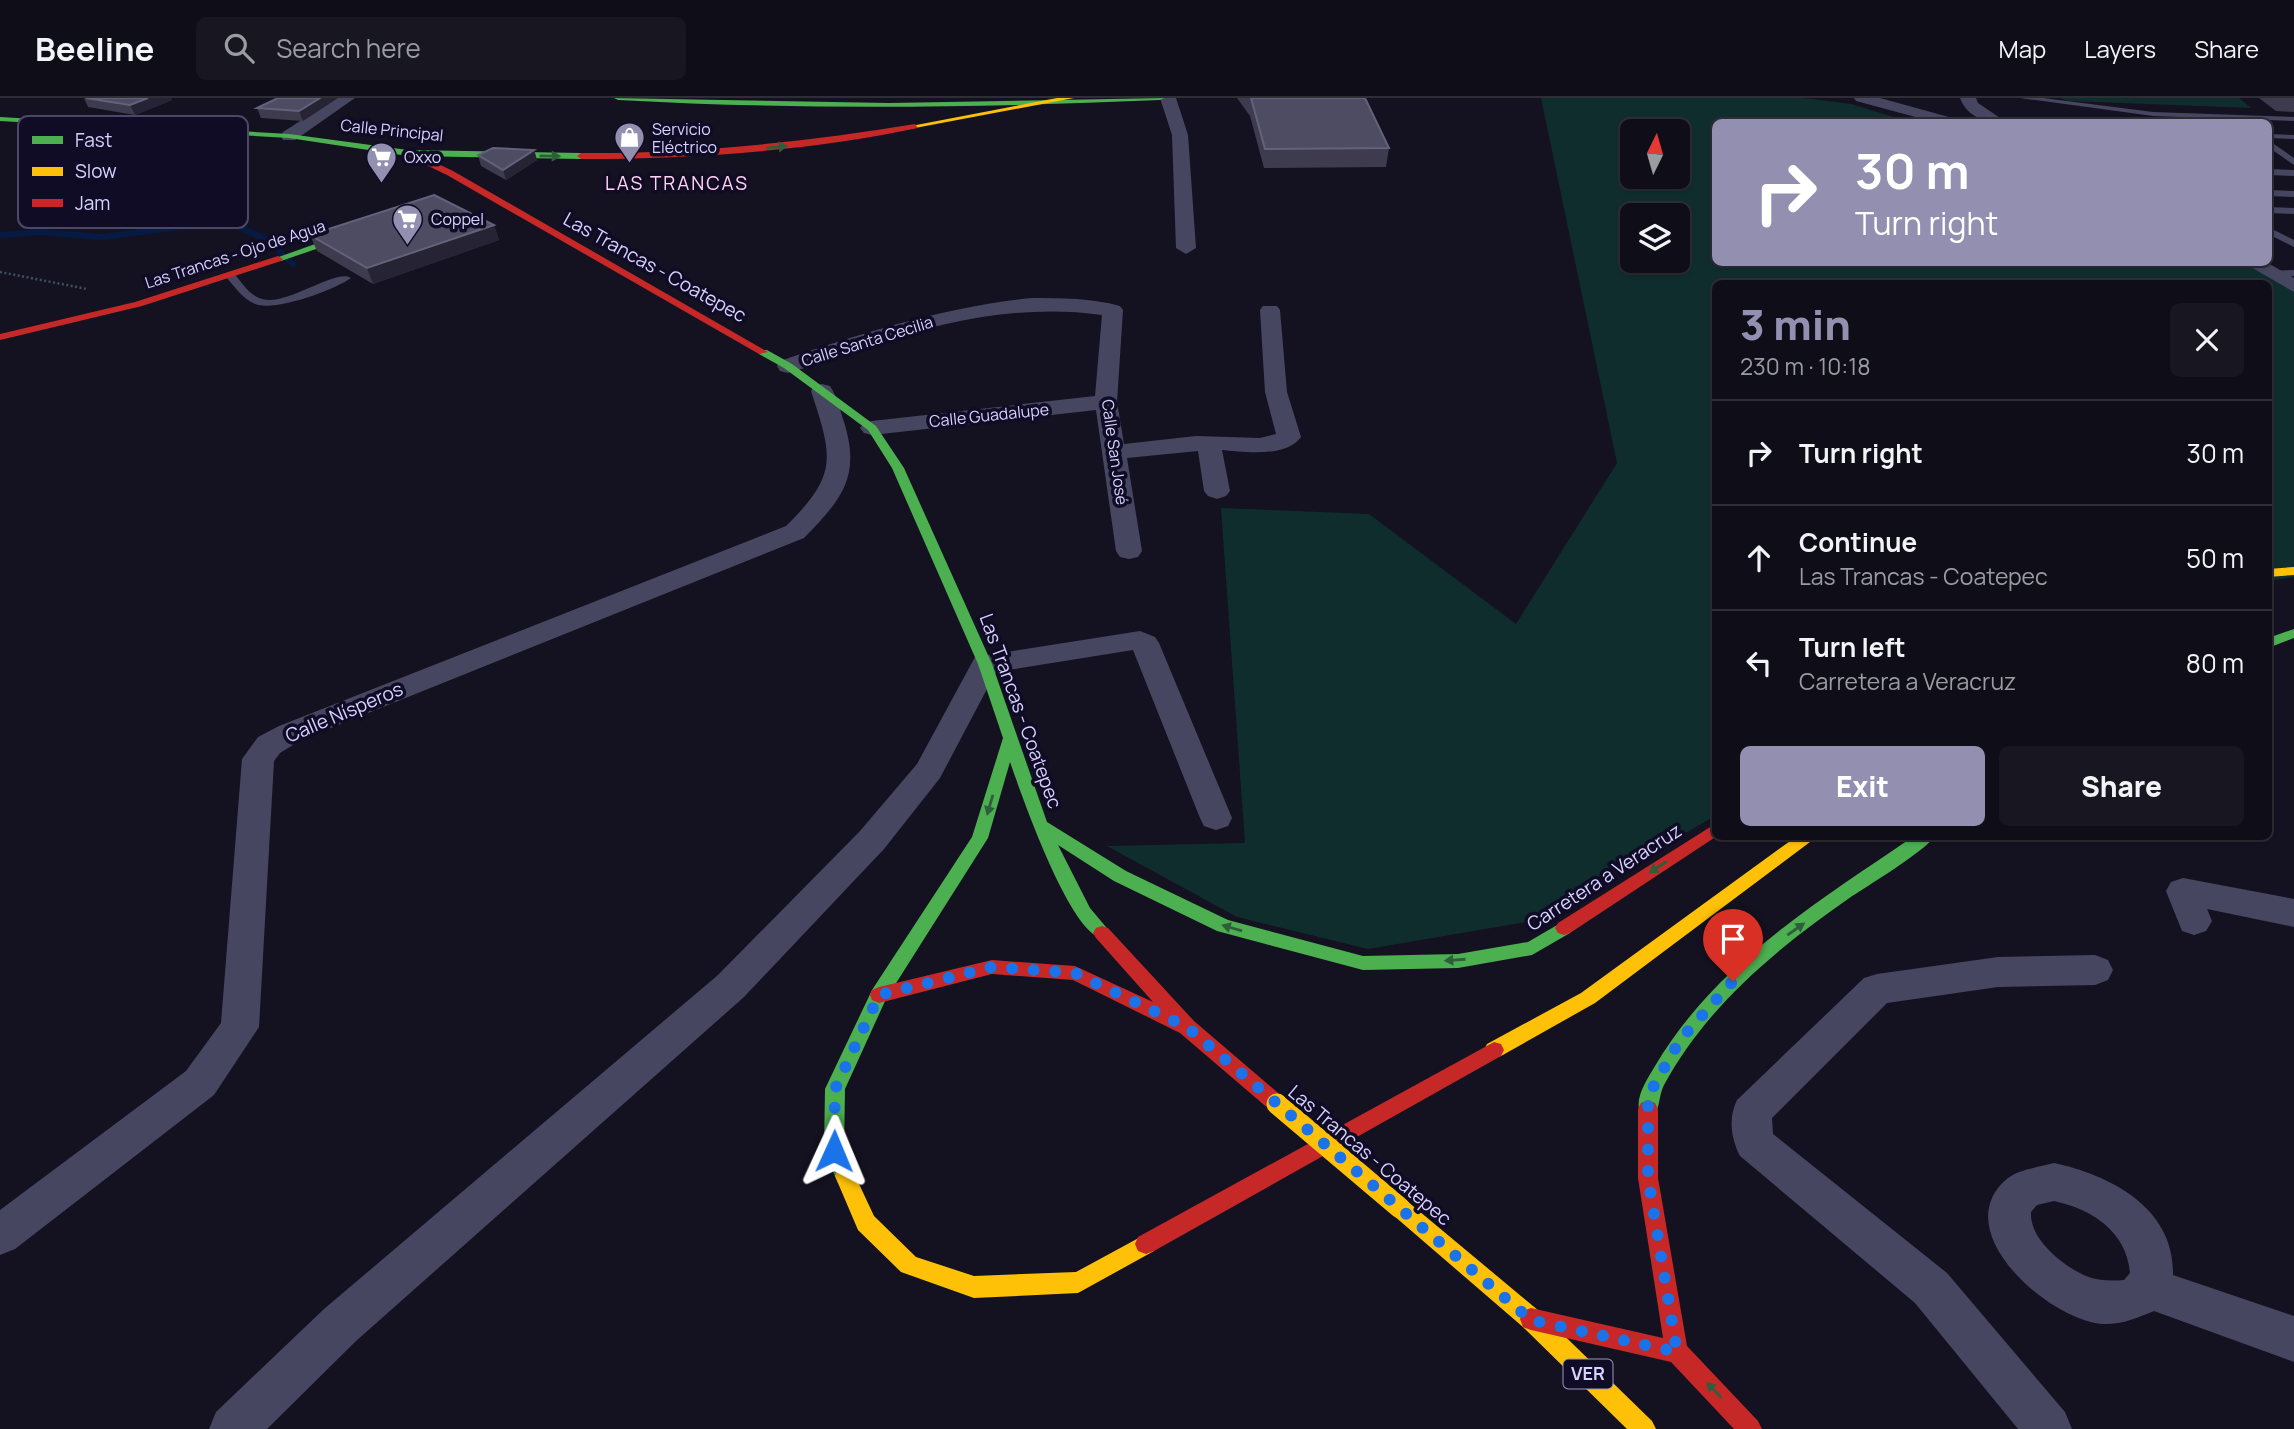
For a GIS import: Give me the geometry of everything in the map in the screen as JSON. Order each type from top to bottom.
[{"type":"main road","points":[[618,98],[874,114],[883,119],[883,124],[867,136]]},
{"type":"main road","name":"Calle Principal","points":[[248,134],[289,136],[408,153],[611,157],[704,154],[867,136],[1070,98]]},
{"type":"main road","points":[[754,106],[1051,103],[1160,98]]},
{"type":"main road","name":"Calle Principal","points":[[0,119],[18,120]]},
{"type":"main road","name":"Las Trancas - Coatepec","points":[[408,153],[450,173],[471,193],[788,366],[872,428],[898,468],[985,664],[1040,825],[1083,912],[1187,1027],[1531,1320],[1644,1429]]},
{"type":"main road","name":"Las Trancas - Ojo de Agua","points":[[0,337],[41,330],[161,298],[376,225]]},
{"type":"main road","points":[[2272,573],[2294,571]]},
{"type":"main road","points":[[2272,641],[2294,633]]},
{"type":"main road","points":[[1009,740],[980,838],[879,995],[835,1089],[834,1151],[866,1223],[909,1265],[974,1287],[1078,1282],[1588,998],[1805,840]]},
{"type":"main road","name":"Carretera a Veracruz","points":[[1040,825],[1120,876],[1223,926],[1363,962],[1458,961],[1532,948],[1712,832]]},
{"type":"main road","points":[[1751,1429],[1677,1352],[1648,1178],[1648,1096],[1680,1040],[1750,961],[1921,840]]},
{"type":"main road","points":[[879,995],[992,967],[1075,973],[1187,1027]]},
{"type":"main road","name":"Las Trancas - Coatepec","points":[[1531,1320],[1677,1352]]},
{"type":"street","points":[[289,136],[347,98]]},
{"type":"street","points":[[1168,98],[1175,112],[1184,150],[1182,193],[1186,248]]},
{"type":"street","points":[[1862,98],[1939,119]]},
{"type":"street","points":[[1968,98],[1972,106],[1993,119]]},
{"type":"street","points":[[2272,265],[2294,271]]},
{"type":"street","points":[[2272,266],[2294,286]]},
{"type":"street","name":"Calle Santa Cecilia","points":[[788,366],[881,334],[956,315],[1041,304],[1090,305],[1113,310]]},
{"type":"street","name":"Calle San José","points":[[1113,310],[1106,402],[1129,551]]},
{"type":"street","points":[[1115,452],[1209,443],[1261,445],[1279,443],[1289,437],[1276,393],[1270,310]]},
{"type":"street","name":"Calle Nísperos","points":[[0,1235],[200,1083],[240,1027],[258,759],[270,745],[290,733],[795,533],[823,506],[838,479],[840,442],[822,391]]},
{"type":"street","name":"Calle Guadalupe","points":[[872,428],[1106,402]]},
{"type":"street","points":[[1209,443],[1217,491]]},
{"type":"street","points":[[233,1429],[340,1325],[731,986],[872,840],[929,770],[985,664],[1140,640],[1145,643],[1216,818]]},
{"type":"street","points":[[2194,921],[2183,891],[2294,913]]},
{"type":"street","points":[[2048,1429],[1931,1289],[1754,1143],[1751,1112],[1877,989],[1998,972],[2095,970]]},
{"type":"street","points":[[2148,1288],[2294,1339]]},
{"type":"lane","points":[[2024,98],[2153,114],[2224,119]]},
{"type":"lane","points":[[2113,109],[2126,119]]},
{"type":"lane","points":[[2136,119],[2153,114]]},
{"type":"lane","points":[[2272,119],[2294,119]]},
{"type":"lane","points":[[2272,136],[2294,137]]},
{"type":"lane","points":[[2272,146],[2294,162]]},
{"type":"lane","points":[[2272,154],[2294,155]]},
{"type":"lane","points":[[2272,172],[2294,173]]},
{"type":"lane","points":[[2272,193],[2294,194]]},
{"type":"lane","points":[[2272,210],[2294,211]]},
{"type":"lane","points":[[2272,231],[2294,233]]},
{"type":"lane","points":[[2272,232],[2294,244]]},
{"type":"lane","points":[[230,275],[257,301],[263,303],[277,301],[346,278]]},
{"type":"path","points":[[0,272],[97,290]]},
{"type":"green space","points":[[1541,98],[1803,98],[1851,104],[1900,119],[1712,119],[1712,266],[2249,266],[2294,289],[2294,577],[2272,580],[2272,280],[1712,280],[1712,818],[1532,921],[1368,949],[1237,917],[1107,846],[1245,843],[1221,508],[1369,514],[1516,624],[1617,463]]},
{"type":"green space","points":[[2059,98],[2239,98],[2251,108],[2069,101]]},
{"type":"building","points":[[86,98],[148,98],[130,105]]},
{"type":"building","points":[[278,98],[320,98],[299,111],[257,108]]},
{"type":"building","points":[[1251,98],[1365,98],[1389,148],[1265,149]]},
{"type":"building","points":[[493,148],[534,150],[503,170],[478,155]]},
{"type":"building","points":[[434,195],[494,225],[367,268],[310,235]]},
{"type":"waterway","points":[[0,235],[40,232],[102,237],[173,228]]},
{"type":"waterway","points":[[241,228],[264,238],[293,264]]},
{"type":"traffic: fast","points":[[618,98],[754,104],[889,105],[1160,98]]},
{"type":"traffic: fast","points":[[0,119],[18,120]]},
{"type":"traffic: fast","points":[[248,134],[289,136],[408,153],[581,156]]},
{"type":"traffic: fast","points":[[278,259],[363,230]]},
{"type":"traffic: fast","points":[[763,352],[788,366],[872,428],[898,468],[985,664],[1040,825],[1083,912],[1102,933]]},
{"type":"traffic: fast","points":[[2272,641],[2294,633]]},
{"type":"traffic: fast","points":[[845,1176],[834,1151],[835,1089],[879,995],[980,838],[1009,740]]},
{"type":"traffic: fast","points":[[1040,825],[1120,876],[1223,926],[1363,963],[1458,961],[1532,948],[1564,928]]},
{"type":"traffic: fast","points":[[1648,1109],[1651,1092],[1665,1066],[1689,1029],[1717,996],[1782,937],[1921,840]]},
{"type":"traffic: slow","points":[[915,126],[1070,98]]},
{"type":"traffic: slow","points":[[2272,573],[2294,571]]},
{"type":"traffic: slow","points":[[1494,1050],[1588,998],[1805,840]]},
{"type":"traffic: slow","points":[[1277,1104],[1400,1208]]},
{"type":"traffic: slow","points":[[845,1176],[866,1223],[909,1265],[974,1287],[1078,1282],[1146,1244]]},
{"type":"traffic: slow","points":[[1400,1208],[1531,1319],[1644,1429]]},
{"type":"traffic: jam","points":[[581,156],[707,153],[832,139],[915,126]]},
{"type":"traffic: jam","points":[[408,153],[450,173],[763,352]]},
{"type":"traffic: jam","points":[[0,337],[138,304],[278,259]]},
{"type":"traffic: jam","points":[[1564,928],[1712,832]]},
{"type":"traffic: jam","points":[[1102,933],[1187,1027]]},
{"type":"traffic: jam","points":[[879,995],[992,967],[1075,973],[1187,1027],[1277,1104]]},
{"type":"traffic: jam","points":[[1146,1244],[1494,1050]]},
{"type":"traffic: jam","points":[[1648,1109],[1648,1178],[1677,1352]]},
{"type":"traffic: jam","points":[[1531,1319],[1677,1352],[1750,1429]]},
{"type":"place","name":"Servicio Eléctrico","points":[[629,165]]},
{"type":"place","name":"Oxxo","points":[[381,184]]},
{"type":"place","name":"Coppel","points":[[408,246]]},
{"type":"district","name":"LAS TRANCAS","points":[[677,183]]},
{"type":"route","points":[[834,1151],[835,1089],[879,995],[992,967],[1075,973],[1187,1027],[1531,1320],[1677,1352],[1648,1178],[1648,1096],[1680,1040],[1733,981]]}]
